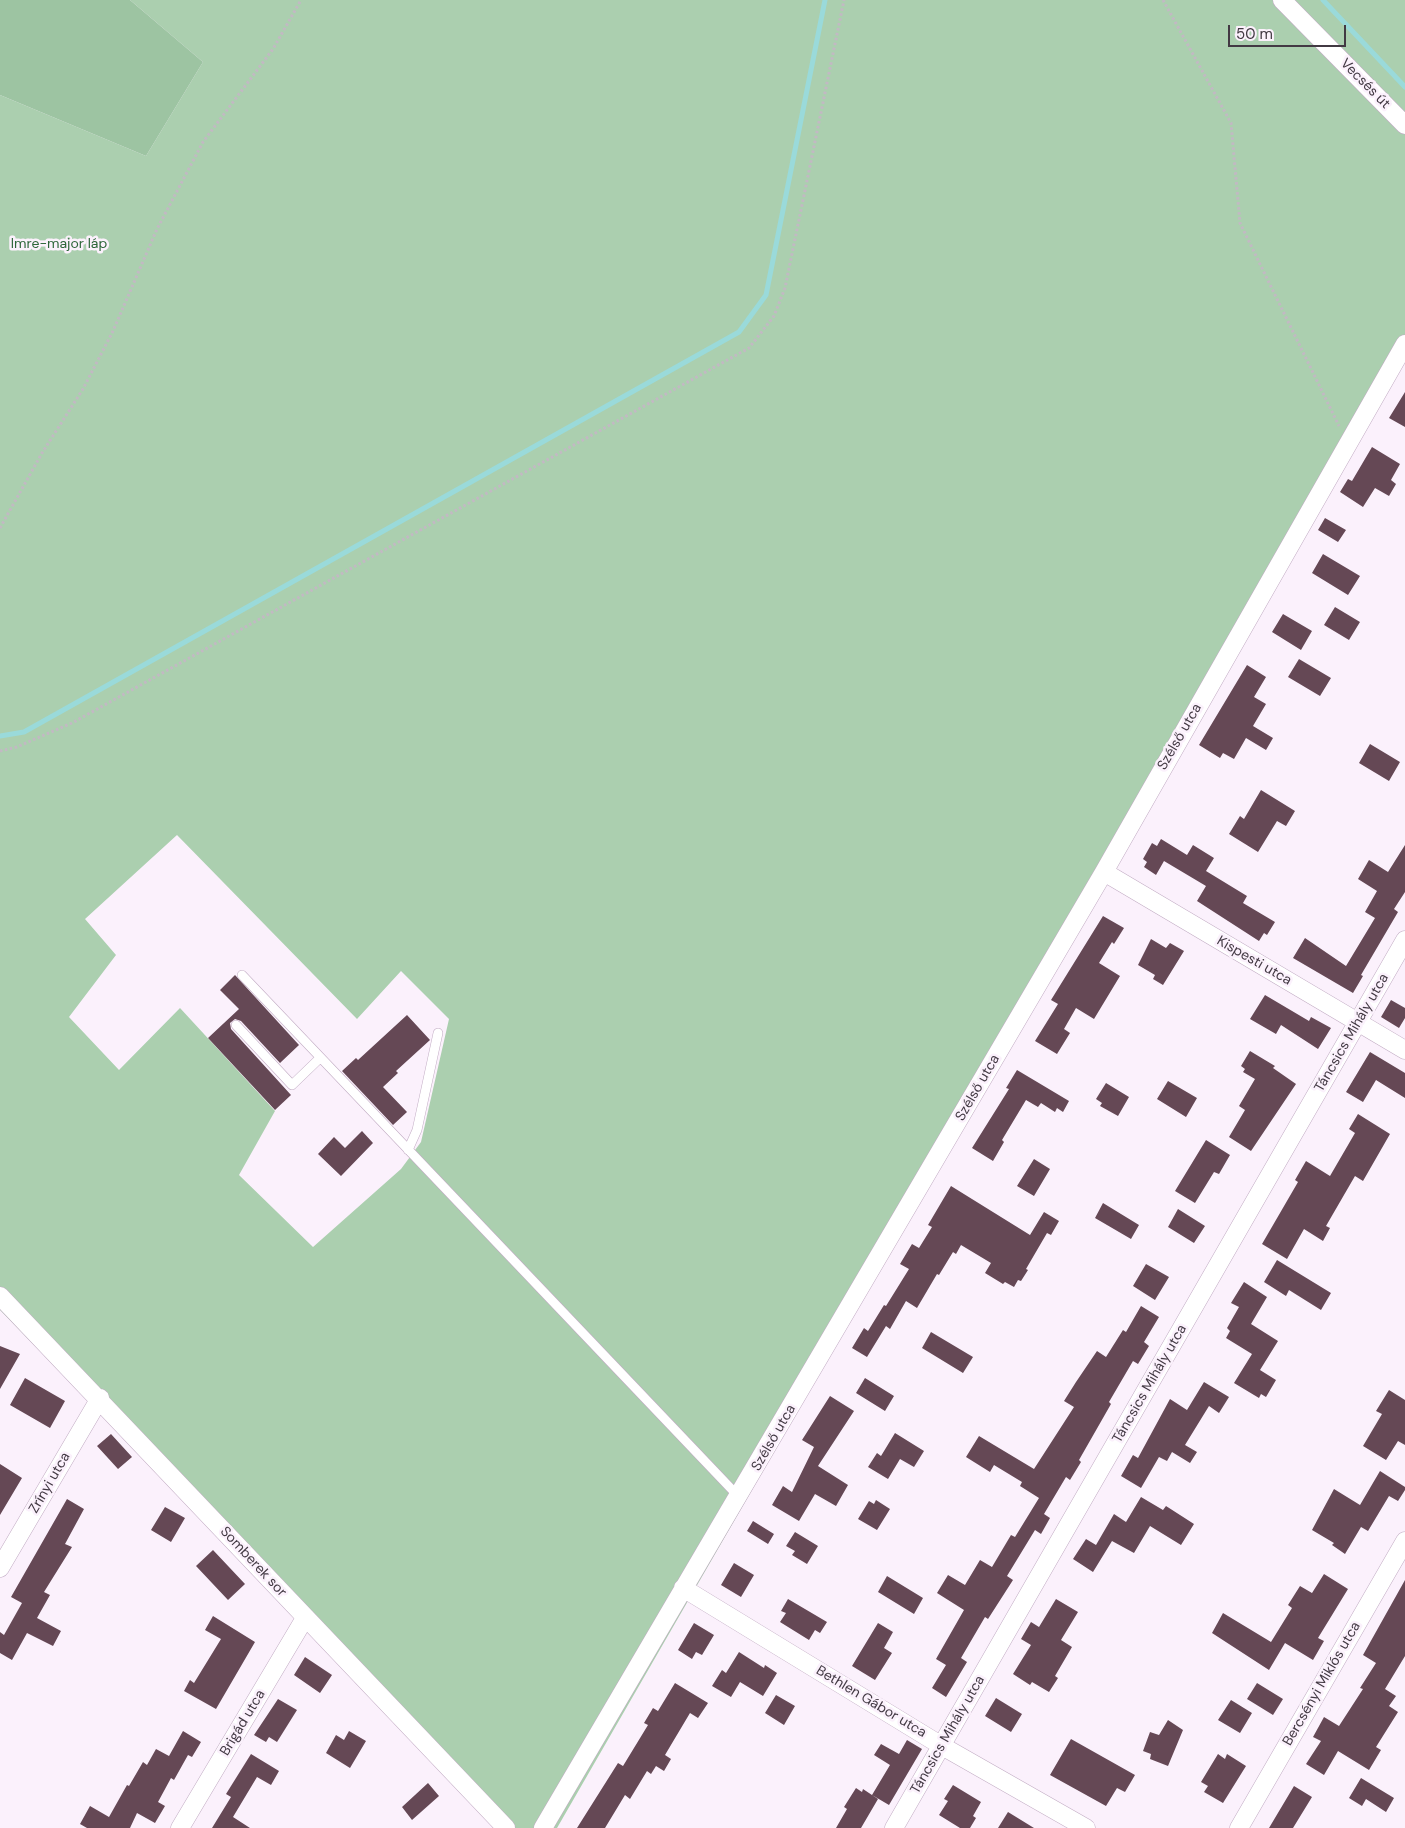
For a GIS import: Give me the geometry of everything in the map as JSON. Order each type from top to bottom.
[{"type":"street","name":"Vecsés út","points":[[1282,0],[1405,125]]},
{"type":"street","name":"Szélső utca","points":[[543,1828],[739,1497],[1104,872],[1347,442],[1405,344]]},
{"type":"street","name":"Kispesti utca","points":[[1104,872],[1405,1050]]},
{"type":"street","name":"Táncsics Mihály utca","points":[[894,1828],[1405,940]]},
{"type":"street","name":"Somberek sor","points":[[0,1296],[100,1398],[305,1618],[506,1828]]},
{"type":"street","name":"Zrínyi utca","points":[[0,1568],[100,1398]]},
{"type":"street","name":"Bercsényi Miklós utca","points":[[1239,1828],[1405,1541]]},
{"type":"street","name":"Bethlen Gábor utca","points":[[684,1588],[942,1746],[1086,1828]]},
{"type":"street","name":"Brigád utca","points":[[180,1828],[305,1618]]},
{"type":"lane","points":[[242,975],[739,1497]]},
{"type":"lane","points":[[236,1025],[292,1085],[320,1058]]},
{"type":"lane","points":[[408,1150],[417,1130],[438,1033]]},
{"type":"path","points":[[0,528],[42,453],[83,389],[114,331],[157,229],[203,142],[273,49],[301,0]]},
{"type":"path","points":[[0,751],[17,747],[72,723],[749,348],[774,316],[785,288],[844,0]]},
{"type":"path","points":[[1163,0],[1230,123],[1240,224],[1347,442]]},
{"type":"green space","points":[[0,0],[130,0],[203,62],[146,156],[0,95]]},
{"type":"green space","name":"Imre-major láp","points":[[130,0],[1405,0],[1405,358],[557,1828],[496,1828],[407,1730],[0,1310],[0,95],[146,156],[203,62]],"holes":[[[177,835],[357,1019],[401,971],[449,1019],[421,1142],[401,1169],[313,1247],[239,1175],[275,1111],[180,1008],[119,1070],[69,1017],[116,955],[85,919]]]},
{"type":"building","points":[[1405,392],[1405,427],[1389,418]]},
{"type":"building","points":[[1372,447],[1400,464],[1391,480],[1396,484],[1389,496],[1375,488],[1363,507],[1340,492],[1348,479],[1352,481]]},
{"type":"building","points":[[1325,518],[1346,530],[1338,542],[1318,530]]},
{"type":"building","points":[[1323,554],[1360,576],[1348,595],[1312,573]]},
{"type":"building","points":[[1335,607],[1360,622],[1349,640],[1324,625]]},
{"type":"building","points":[[1283,614],[1312,631],[1301,650],[1272,632]]},
{"type":"building","points":[[1299,659],[1331,678],[1320,696],[1288,677]]},
{"type":"building","points":[[1247,665],[1266,677],[1254,697],[1266,704],[1253,726],[1273,738],[1266,750],[1246,738],[1234,759],[1223,753],[1220,758],[1199,745]]},
{"type":"building","points":[[1370,744],[1400,762],[1389,781],[1359,763]]},
{"type":"building","points":[[1261,790],[1295,811],[1286,826],[1277,821],[1258,852],[1229,834],[1240,816],[1244,819]]},
{"type":"building","points":[[1161,839],[1187,855],[1193,845],[1214,858],[1206,871],[1247,896],[1243,903],[1275,922],[1267,935],[1264,933],[1259,941],[1197,901],[1206,886],[1164,861],[1156,875],[1144,867],[1147,862],[1143,859],[1152,843],[1157,846]]},
{"type":"building","points":[[1405,845],[1405,892],[1394,909],[1398,912],[1361,975],[1363,976],[1353,993],[1293,958],[1305,938],[1346,966],[1375,918],[1365,912],[1377,891],[1358,879],[1369,860],[1388,872]]},
{"type":"building","points":[[1103,916],[1124,928],[1114,944],[1112,942],[1099,963],[1120,976],[1094,1019],[1076,1008],[1064,1029],[1070,1033],[1057,1054],[1035,1041],[1058,1004],[1051,1000]]},
{"type":"building","points":[[1151,939],[1166,948],[1170,943],[1184,951],[1163,985],[1153,979],[1155,975],[1138,965]]},
{"type":"building","points":[[235,975],[299,1045],[280,1063],[241,1021],[235,1019],[230,1023],[231,1029],[291,1095],[275,1110],[208,1038],[239,1009],[220,990]]},
{"type":"building","points":[[1265,995],[1309,1021],[1311,1017],[1331,1028],[1318,1049],[1281,1025],[1276,1034],[1250,1019]]},
{"type":"building","points":[[1391,1000],[1405,1008],[1405,1018],[1399,1028],[1381,1017]]},
{"type":"building","points":[[407,1015],[430,1040],[396,1071],[398,1073],[383,1087],[407,1112],[393,1125],[342,1071],[356,1058],[358,1060]]},
{"type":"building","points":[[1250,1051],[1275,1066],[1273,1068],[1296,1084],[1251,1151],[1229,1137],[1245,1110],[1239,1106],[1255,1079],[1243,1072],[1245,1069],[1241,1066]]},
{"type":"building","points":[[1370,1052],[1405,1073],[1405,1098],[1376,1080],[1363,1102],[1346,1092]]},
{"type":"building","points":[[1017,1070],[1069,1101],[1063,1112],[1057,1108],[1055,1112],[1041,1103],[1038,1107],[1026,1100],[1002,1140],[1004,1142],[993,1161],[972,1148],[1009,1089],[1006,1088]]},
{"type":"building","points":[[1168,1081],[1197,1098],[1186,1117],[1157,1099]]},
{"type":"building","points":[[1106,1083],[1129,1097],[1118,1116],[1100,1106],[1102,1103],[1096,1099]]},
{"type":"building","points":[[1358,1114],[1390,1134],[1363,1181],[1355,1176],[1326,1226],[1330,1228],[1323,1241],[1304,1229],[1287,1259],[1262,1244],[1298,1182],[1295,1180],[1306,1161],[1330,1176],[1355,1133],[1349,1129]]},
{"type":"building","points":[[362,1131],[373,1143],[341,1176],[318,1154],[334,1137],[345,1148]]},
{"type":"building","points":[[1206,1140],[1230,1155],[1219,1174],[1214,1172],[1195,1203],[1175,1191]]},
{"type":"building","points":[[1034,1159],[1050,1169],[1034,1196],[1017,1186]]},
{"type":"building","points":[[951,1186],[1030,1235],[1044,1212],[1059,1221],[1051,1235],[1047,1233],[1026,1269],[1028,1270],[1021,1281],[1018,1280],[1014,1287],[1005,1282],[1003,1284],[985,1273],[991,1263],[961,1245],[956,1254],[953,1252],[939,1275],[937,1274],[917,1308],[906,1301],[890,1329],[886,1326],[867,1357],[852,1348],[864,1328],[868,1331],[909,1269],[900,1264],[912,1244],[919,1248],[932,1227],[928,1225]]},
{"type":"building","points":[[1103,1203],[1139,1225],[1131,1239],[1095,1218]]},
{"type":"building","points":[[1178,1209],[1205,1226],[1194,1243],[1168,1227]]},
{"type":"building","points":[[1277,1260],[1331,1293],[1321,1310],[1289,1290],[1286,1296],[1264,1282]]},
{"type":"building","points":[[1146,1264],[1169,1277],[1155,1300],[1133,1286]]},
{"type":"building","points":[[1244,1282],[1267,1297],[1251,1324],[1278,1341],[1260,1370],[1276,1380],[1266,1397],[1261,1394],[1259,1398],[1234,1383],[1252,1354],[1226,1338],[1230,1331],[1227,1328],[1239,1307],[1231,1303]]},
{"type":"building","points":[[1141,1306],[1159,1317],[1144,1342],[1149,1346],[1138,1364],[1133,1361],[1079,1460],[1081,1462],[1070,1480],[1066,1477],[1044,1514],[1050,1518],[1041,1534],[1035,1530],[1007,1576],[1013,1580],[988,1619],[985,1617],[961,1658],[967,1662],[946,1697],[932,1688],[946,1665],[936,1659],[964,1610],[937,1593],[948,1575],[965,1585],[980,1560],[992,1567],[1011,1535],[1015,1537],[1039,1498],[1020,1486],[1022,1482],[994,1465],[990,1472],[966,1457],[979,1436],[1034,1469],[1074,1407],[1064,1401],[1076,1382],[1097,1351],[1106,1357],[1123,1330],[1126,1332]]},
{"type":"building","points":[[931,1332],[973,1357],[963,1373],[922,1348]]},
{"type":"building","points":[[0,1346],[20,1354],[0,1389]]},
{"type":"building","points":[[25,1378],[65,1401],[50,1428],[10,1405]]},
{"type":"building","points":[[865,1378],[894,1396],[885,1411],[856,1393]]},
{"type":"building","points":[[1204,1382],[1229,1397],[1219,1413],[1209,1406],[1185,1445],[1197,1452],[1190,1463],[1172,1452],[1167,1461],[1159,1457],[1141,1488],[1121,1476],[1133,1455],[1138,1458],[1170,1399],[1187,1410]]},
{"type":"building","points":[[1389,1390],[1405,1400],[1405,1445],[1398,1441],[1386,1460],[1363,1446],[1382,1414],[1376,1411]]},
{"type":"building","points":[[830,1396],[854,1411],[818,1466],[848,1485],[836,1506],[815,1494],[799,1521],[772,1505],[783,1486],[792,1492],[814,1447],[802,1440]]},
{"type":"building","points":[[895,1433],[924,1451],[914,1467],[900,1459],[888,1479],[868,1467],[877,1453],[881,1456]]},
{"type":"building","points":[[111,1434],[132,1457],[118,1469],[97,1446]]},
{"type":"building","points":[[0,1464],[22,1478],[0,1515]]},
{"type":"building","points":[[1380,1471],[1405,1487],[1405,1490],[1398,1501],[1389,1496],[1368,1531],[1361,1527],[1345,1554],[1332,1545],[1334,1543],[1312,1530],[1334,1489],[1360,1505]]},
{"type":"building","points":[[1141,1497],[1163,1510],[1166,1506],[1194,1524],[1181,1545],[1150,1526],[1134,1553],[1112,1541],[1093,1572],[1073,1559],[1086,1539],[1096,1545],[1114,1514],[1126,1522]]},
{"type":"building","points":[[67,1499],[84,1509],[65,1544],[72,1547],[44,1592],[50,1595],[37,1618],[61,1631],[53,1646],[27,1633],[12,1660],[0,1653],[0,1632],[4,1635],[22,1603],[11,1597]]},
{"type":"building","points":[[876,1500],[890,1509],[877,1530],[858,1519],[869,1501],[874,1504]]},
{"type":"building","points":[[165,1507],[185,1518],[171,1542],[151,1530]]},
{"type":"building","points":[[753,1521],[774,1534],[768,1544],[747,1531]]},
{"type":"building","points":[[795,1532],[818,1546],[807,1564],[792,1555],[795,1551],[786,1546]]},
{"type":"building","points":[[213,1550],[245,1584],[228,1600],[196,1566]]},
{"type":"building","points":[[734,1563],[754,1575],[741,1597],[721,1585]]},
{"type":"building","points":[[1324,1574],[1348,1589],[1318,1638],[1324,1641],[1313,1660],[1285,1643],[1269,1670],[1212,1633],[1223,1613],[1271,1642],[1292,1608],[1288,1605],[1300,1586],[1312,1593]]},
{"type":"building","points":[[887,1576],[923,1598],[914,1614],[878,1592]]},
{"type":"building","points":[[1405,1580],[1405,1656],[1385,1689],[1396,1696],[1389,1706],[1398,1712],[1376,1747],[1381,1750],[1369,1770],[1338,1751],[1324,1775],[1306,1764],[1321,1741],[1313,1737],[1324,1717],[1339,1726],[1363,1689],[1360,1688],[1376,1663],[1363,1655]]},
{"type":"building","points":[[788,1599],[827,1622],[820,1633],[815,1630],[809,1640],[780,1622],[786,1613],[781,1611]]},
{"type":"building","points":[[1056,1599],[1078,1612],[1061,1640],[1072,1647],[1055,1676],[1058,1678],[1049,1692],[1032,1682],[1030,1685],[1013,1674],[1031,1645],[1021,1639],[1031,1622],[1039,1627]]},
{"type":"building","points":[[213,1616],[255,1642],[216,1709],[184,1691],[190,1680],[194,1683],[221,1639],[205,1630]]},
{"type":"building","points":[[694,1623],[714,1635],[702,1655],[696,1652],[692,1659],[678,1650]]},
{"type":"building","points":[[878,1623],[893,1632],[884,1648],[892,1653],[875,1680],[852,1666]]},
{"type":"building","points":[[739,1652],[764,1668],[765,1665],[777,1673],[763,1696],[740,1682],[731,1697],[712,1686],[722,1670],[726,1673]]},
{"type":"building","points":[[305,1657],[332,1675],[320,1693],[294,1675]]},
{"type":"building","points":[[675,1683],[708,1703],[698,1718],[690,1713],[665,1755],[671,1759],[664,1771],[656,1766],[651,1774],[647,1771],[630,1799],[625,1795],[605,1828],[577,1828],[618,1763],[623,1766],[648,1725],[644,1723],[653,1708],[658,1711]]},
{"type":"building","points":[[1257,1683],[1283,1699],[1273,1715],[1247,1699]]},
{"type":"building","points":[[776,1695],[795,1706],[784,1725],[765,1713]]},
{"type":"building","points":[[996,1698],[1022,1714],[1011,1732],[985,1716]]},
{"type":"building","points":[[278,1699],[297,1710],[277,1742],[269,1737],[266,1742],[254,1735]]},
{"type":"building","points":[[1231,1700],[1252,1713],[1240,1733],[1218,1720]]},
{"type":"building","points":[[1168,1720],[1183,1730],[1168,1766],[1150,1759],[1151,1754],[1143,1751],[1150,1732],[1159,1735]]},
{"type":"building","points":[[183,1731],[201,1742],[192,1757],[188,1755],[174,1780],[171,1778],[158,1802],[165,1806],[155,1823],[137,1813],[130,1828],[87,1828],[80,1824],[90,1806],[109,1817],[127,1785],[129,1786],[143,1762],[147,1765],[156,1749],[169,1756]]},
{"type":"building","points":[[349,1731],[366,1741],[350,1768],[326,1753],[336,1735],[344,1740]]},
{"type":"building","points":[[1071,1739],[1135,1775],[1125,1792],[1117,1788],[1106,1806],[1050,1775]]},
{"type":"building","points":[[907,1740],[922,1749],[889,1805],[872,1795],[890,1765],[874,1755],[881,1744],[899,1754]]},
{"type":"building","points":[[251,1754],[279,1771],[271,1785],[257,1777],[233,1817],[250,1828],[212,1828],[231,1797],[226,1794]]},
{"type":"building","points":[[1218,1754],[1225,1759],[1227,1754],[1246,1766],[1223,1803],[1204,1792],[1208,1786],[1201,1782]]},
{"type":"building","points":[[1361,1778],[1394,1798],[1386,1812],[1366,1799],[1362,1806],[1349,1798]]},
{"type":"building","points":[[428,1783],[439,1796],[412,1820],[402,1807]]},
{"type":"building","points":[[953,1785],[981,1802],[973,1816],[976,1818],[970,1828],[960,1828],[939,1815],[948,1801],[944,1799]]},
{"type":"building","points":[[1294,1786],[1312,1797],[1293,1828],[1269,1828]]},
{"type":"building","points":[[856,1788],[862,1792],[863,1789],[878,1799],[861,1828],[836,1828],[847,1809],[844,1807]]},
{"type":"building","points":[[1008,1812],[1034,1828],[998,1828]]},
{"type":"waterway","points":[[0,736],[24,732],[739,332],[766,295],[825,0]]},
{"type":"waterway","points":[[1323,0],[1405,87]]}]
